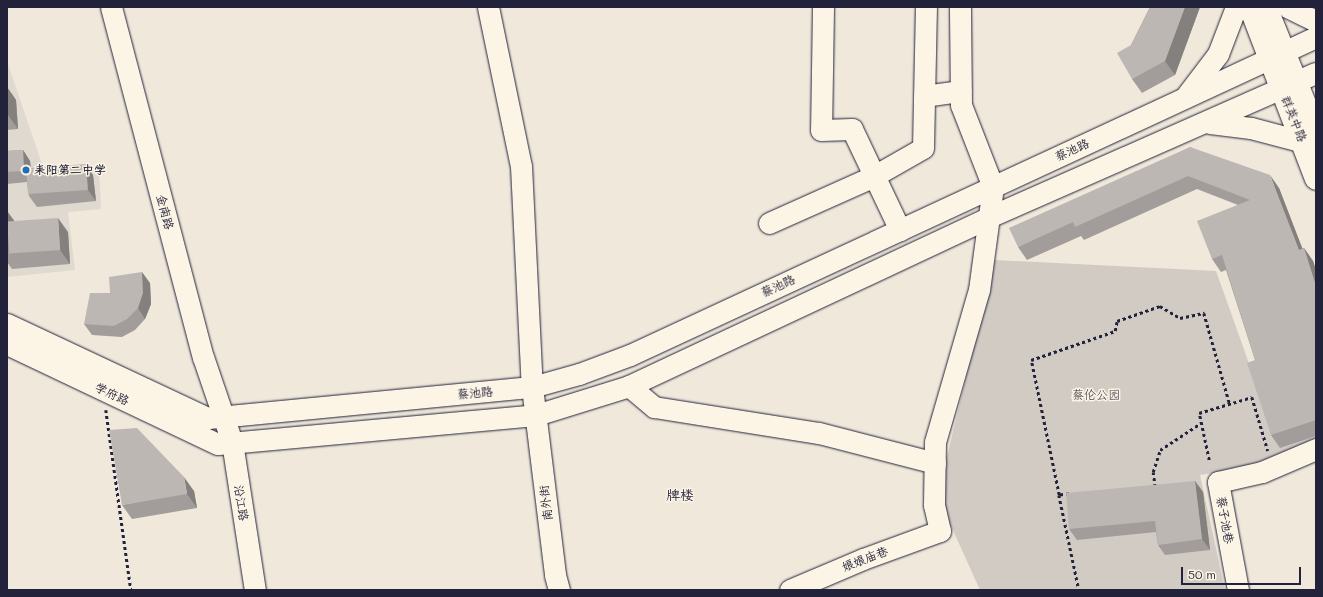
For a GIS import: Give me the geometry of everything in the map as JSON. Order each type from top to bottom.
[{"type":"main road","points":[[1250,7],[1276,56]]},
{"type":"main road","points":[[1266,7],[1276,56]]},
{"type":"main road","name":"群英中路","points":[[1276,56],[1310,137],[1316,179]]},
{"type":"street","name":"金南路","points":[[103,7],[215,417]]},
{"type":"street","name":"金南路","points":[[111,7],[203,356],[215,417]]},
{"type":"street","name":"南外街","points":[[488,7],[521,166],[532,388],[555,575],[559,590]]},
{"type":"street","points":[[823,7],[821,130],[852,130],[900,230]]},
{"type":"street","points":[[769,223],[874,176],[923,148],[926,7]]},
{"type":"street","points":[[629,386],[654,407],[819,433],[935,463],[935,442],[979,290],[993,187],[961,105],[960,7]]},
{"type":"street","points":[[1185,98],[1218,54],[1236,7]]},
{"type":"street","points":[[1287,7],[1316,21]]},
{"type":"street","name":"蔡池路","points":[[215,417],[532,388],[579,374],[630,355],[1316,37]]},
{"type":"street","points":[[225,443],[536,415],[629,386],[990,217],[1289,87],[1316,73]]},
{"type":"street","points":[[924,96],[961,91]]},
{"type":"street","points":[[1206,122],[1310,137]]},
{"type":"street","name":"学府路","points":[[7,324],[215,417]]},
{"type":"street","name":"学府路","points":[[7,344],[103,390],[225,443]]},
{"type":"street","name":"沿江路","points":[[215,417],[225,443],[255,590]]},
{"type":"street","name":"沿江路","points":[[225,443],[242,590]]},
{"type":"street","name":"蔡子池巷","points":[[1238,590],[1218,482],[1262,472],[1316,448]]},
{"type":"street","name":"娘娘庙巷","points":[[790,590],[863,559],[940,531],[934,505],[935,463]]},
{"type":"path","points":[[1079,590],[1031,360],[1115,331],[1117,321],[1160,306],[1180,318],[1204,313],[1230,405]]},
{"type":"path","points":[[103,390],[132,590]]},
{"type":"path","points":[[1209,460],[1199,413],[1230,405],[1252,397],[1268,451]]},
{"type":"path","points":[[1155,487],[1153,472],[1160,450],[1201,423]]},
{"type":"path","points":[[1147,487],[1162,486]]},
{"type":"path","points":[[1059,495],[1074,494]]},
{"type":"shaded area","name":"耒阳第二中学","points":[[7,61],[45,173],[99,167],[101,209],[68,212],[75,270],[7,277]]},
{"type":"green space","name":"蔡伦公园","points":[[994,260],[1216,271],[1251,369],[1316,347],[1316,442],[1244,468],[1200,475],[1225,590],[980,590],[942,506],[946,461]]},
{"type":"building","points":[[1150,7],[1185,7],[1165,61],[1132,79],[1117,53],[1131,45]]},
{"type":"building","points":[[1190,147],[1270,175],[1299,250],[1304,248],[1316,286],[1316,420],[1271,435],[1247,363],[1255,360],[1222,255],[1212,259],[1197,221],[1250,200],[1188,176],[1075,227],[1073,222],[1018,247],[1009,228]]},
{"type":"building","points":[[23,150],[24,171],[8,172],[7,151]]},
{"type":"building","points":[[86,164],[88,190],[28,194],[26,168]]},
{"type":"building","points":[[58,218],[60,250],[9,253],[7,222]]},
{"type":"building","points":[[142,272],[143,293],[138,308],[127,319],[114,326],[84,324],[90,293],[110,293],[109,277]]},
{"type":"building","points":[[137,428],[184,477],[187,494],[122,505],[109,430]]},
{"type":"building","points":[[1195,481],[1202,539],[1158,545],[1155,521],[1069,529],[1066,493]]},
{"type":"place","name":"耒阳第二中学","points":[[26,170]]},
{"type":"district","name":"牌楼","points":[[680,495]]}]
